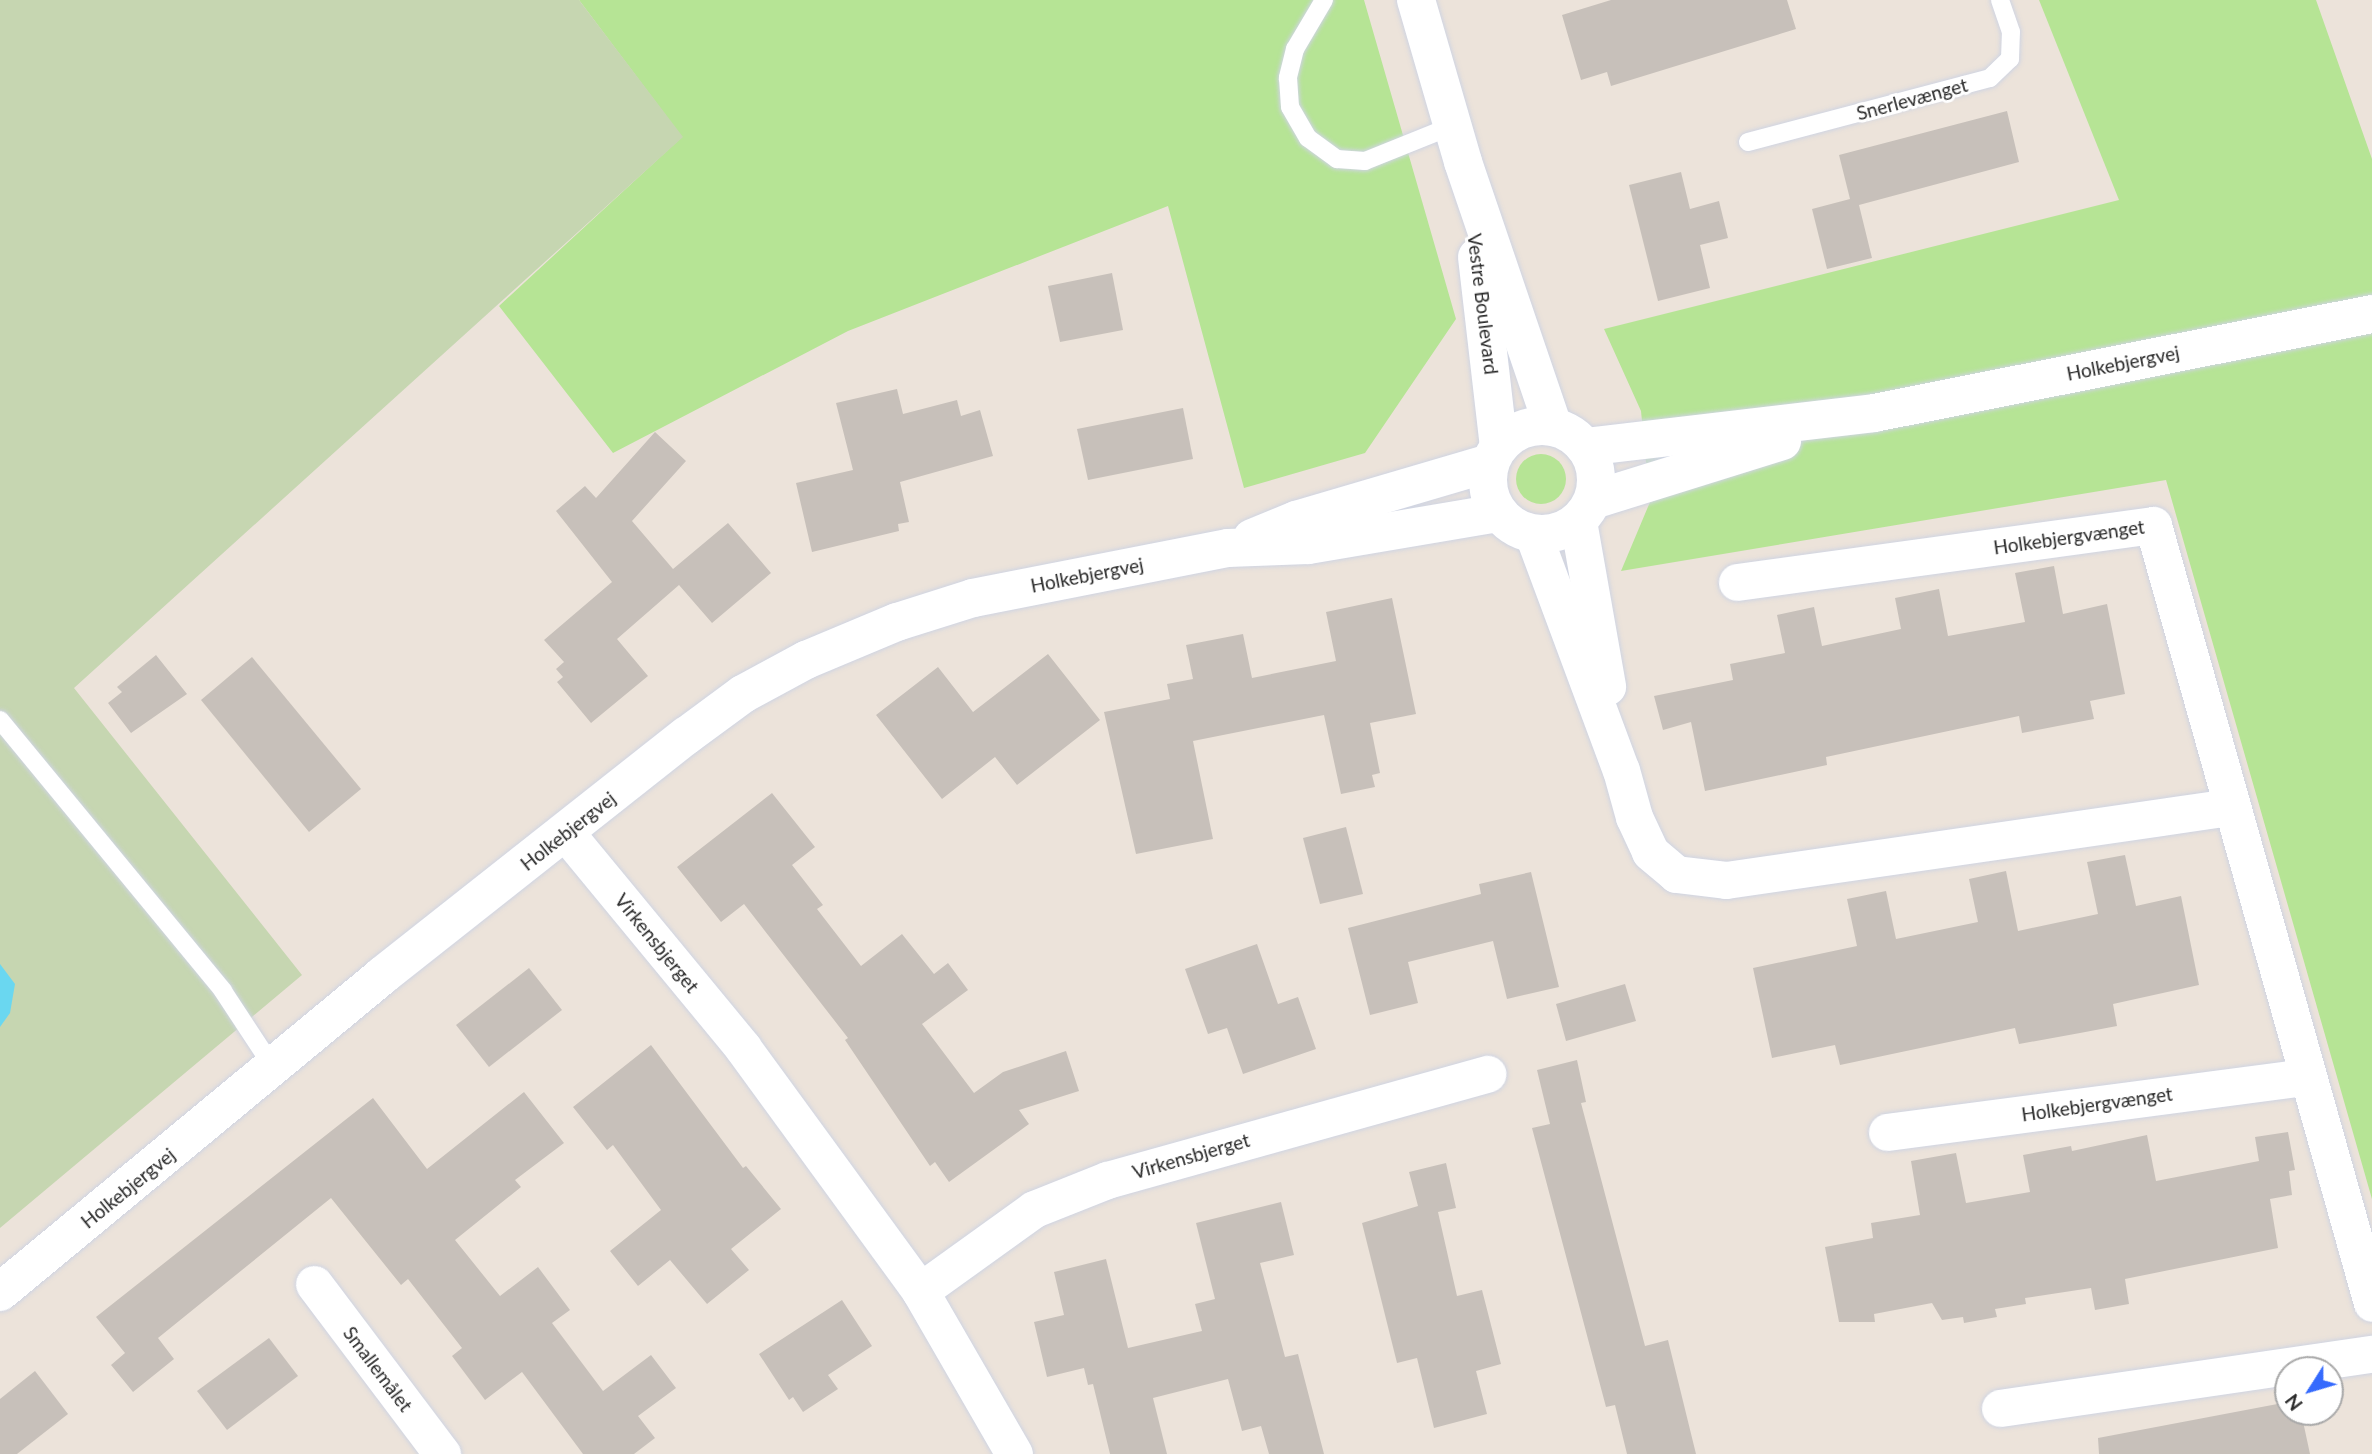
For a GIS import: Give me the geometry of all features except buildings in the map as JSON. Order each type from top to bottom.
[{"type":"street","name":"Vestre Boulevard","points":[[1416,0],[1458,144],[1553,427]]},
{"type":"street","name":"Vestre Boulevard","points":[[1458,144],[1495,455]]},
{"type":"street","name":"Holkebjergvej","points":[[1585,447],[1874,412],[2354,317]]},
{"type":"street","name":"Holkebjergvej","points":[[1586,510],[1874,412]]},
{"type":"street","points":[[1586,510],[1549,535],[1533,534],[1498,513],[1487,481],[1495,455],[1523,429],[1553,427],[1585,447],[1597,481],[1586,510],[1621,770]]},
{"type":"street","name":"Holkebjergvej","points":[[1228,548],[1296,520],[1495,455]]},
{"type":"street","name":"Holkebjergvej","points":[[0,1292],[273,1067],[724,708],[806,660],[897,622],[973,598],[1228,548],[1308,545],[1498,513]]},
{"type":"street","name":"Holkebjergvænget","points":[[1737,582],[2153,525],[2230,807],[2372,1303]]},
{"type":"street","points":[[1533,534],[1650,852],[1676,874],[1726,880],[2230,807]]},
{"type":"street","name":"Virkensbjerget","points":[[566,833],[743,1048],[920,1291],[1014,1454]]},
{"type":"street","name":"Virkensbjerget","points":[[920,1291],[1034,1209],[1107,1180],[1487,1074]]},
{"type":"street","name":"Holkebjergvænget","points":[[1887,1132],[2307,1077]]},
{"type":"street","name":"Smallemålet","points":[[314,1284],[442,1454]]},
{"type":"street","points":[[2000,1408],[2372,1354]]},
{"type":"lane","points":[[1324,0],[1295,49],[1288,78],[1290,107],[1308,138],[1338,159],[1365,161],[1458,144]]},
{"type":"lane","name":"Snerlevænget","points":[[1748,142],[1990,78],[2010,59],[2011,32],[2000,0]]},
{"type":"lane","points":[[0,720],[223,991],[273,1067]]},
{"type":"green space","points":[[0,0],[579,0],[683,137],[74,688],[302,975],[0,1228]]},
{"type":"green space","points":[[579,0],[1364,0],[1456,319],[1365,453],[1244,488],[1168,206],[848,331],[613,453],[499,306],[682,137]]},
{"type":"green space","points":[[2039,0],[2316,0],[2372,159],[2372,1199],[2166,480],[1621,571],[1650,502],[1641,411],[1604,329],[2119,200]]},
{"type":"green space","points":[[1541,454],[1558,462],[1566,479],[1558,496],[1541,504],[1524,496],[1516,479],[1524,462]]},
{"type":"water","points":[[0,964],[15,984],[10,1013],[0,1027]]}]
